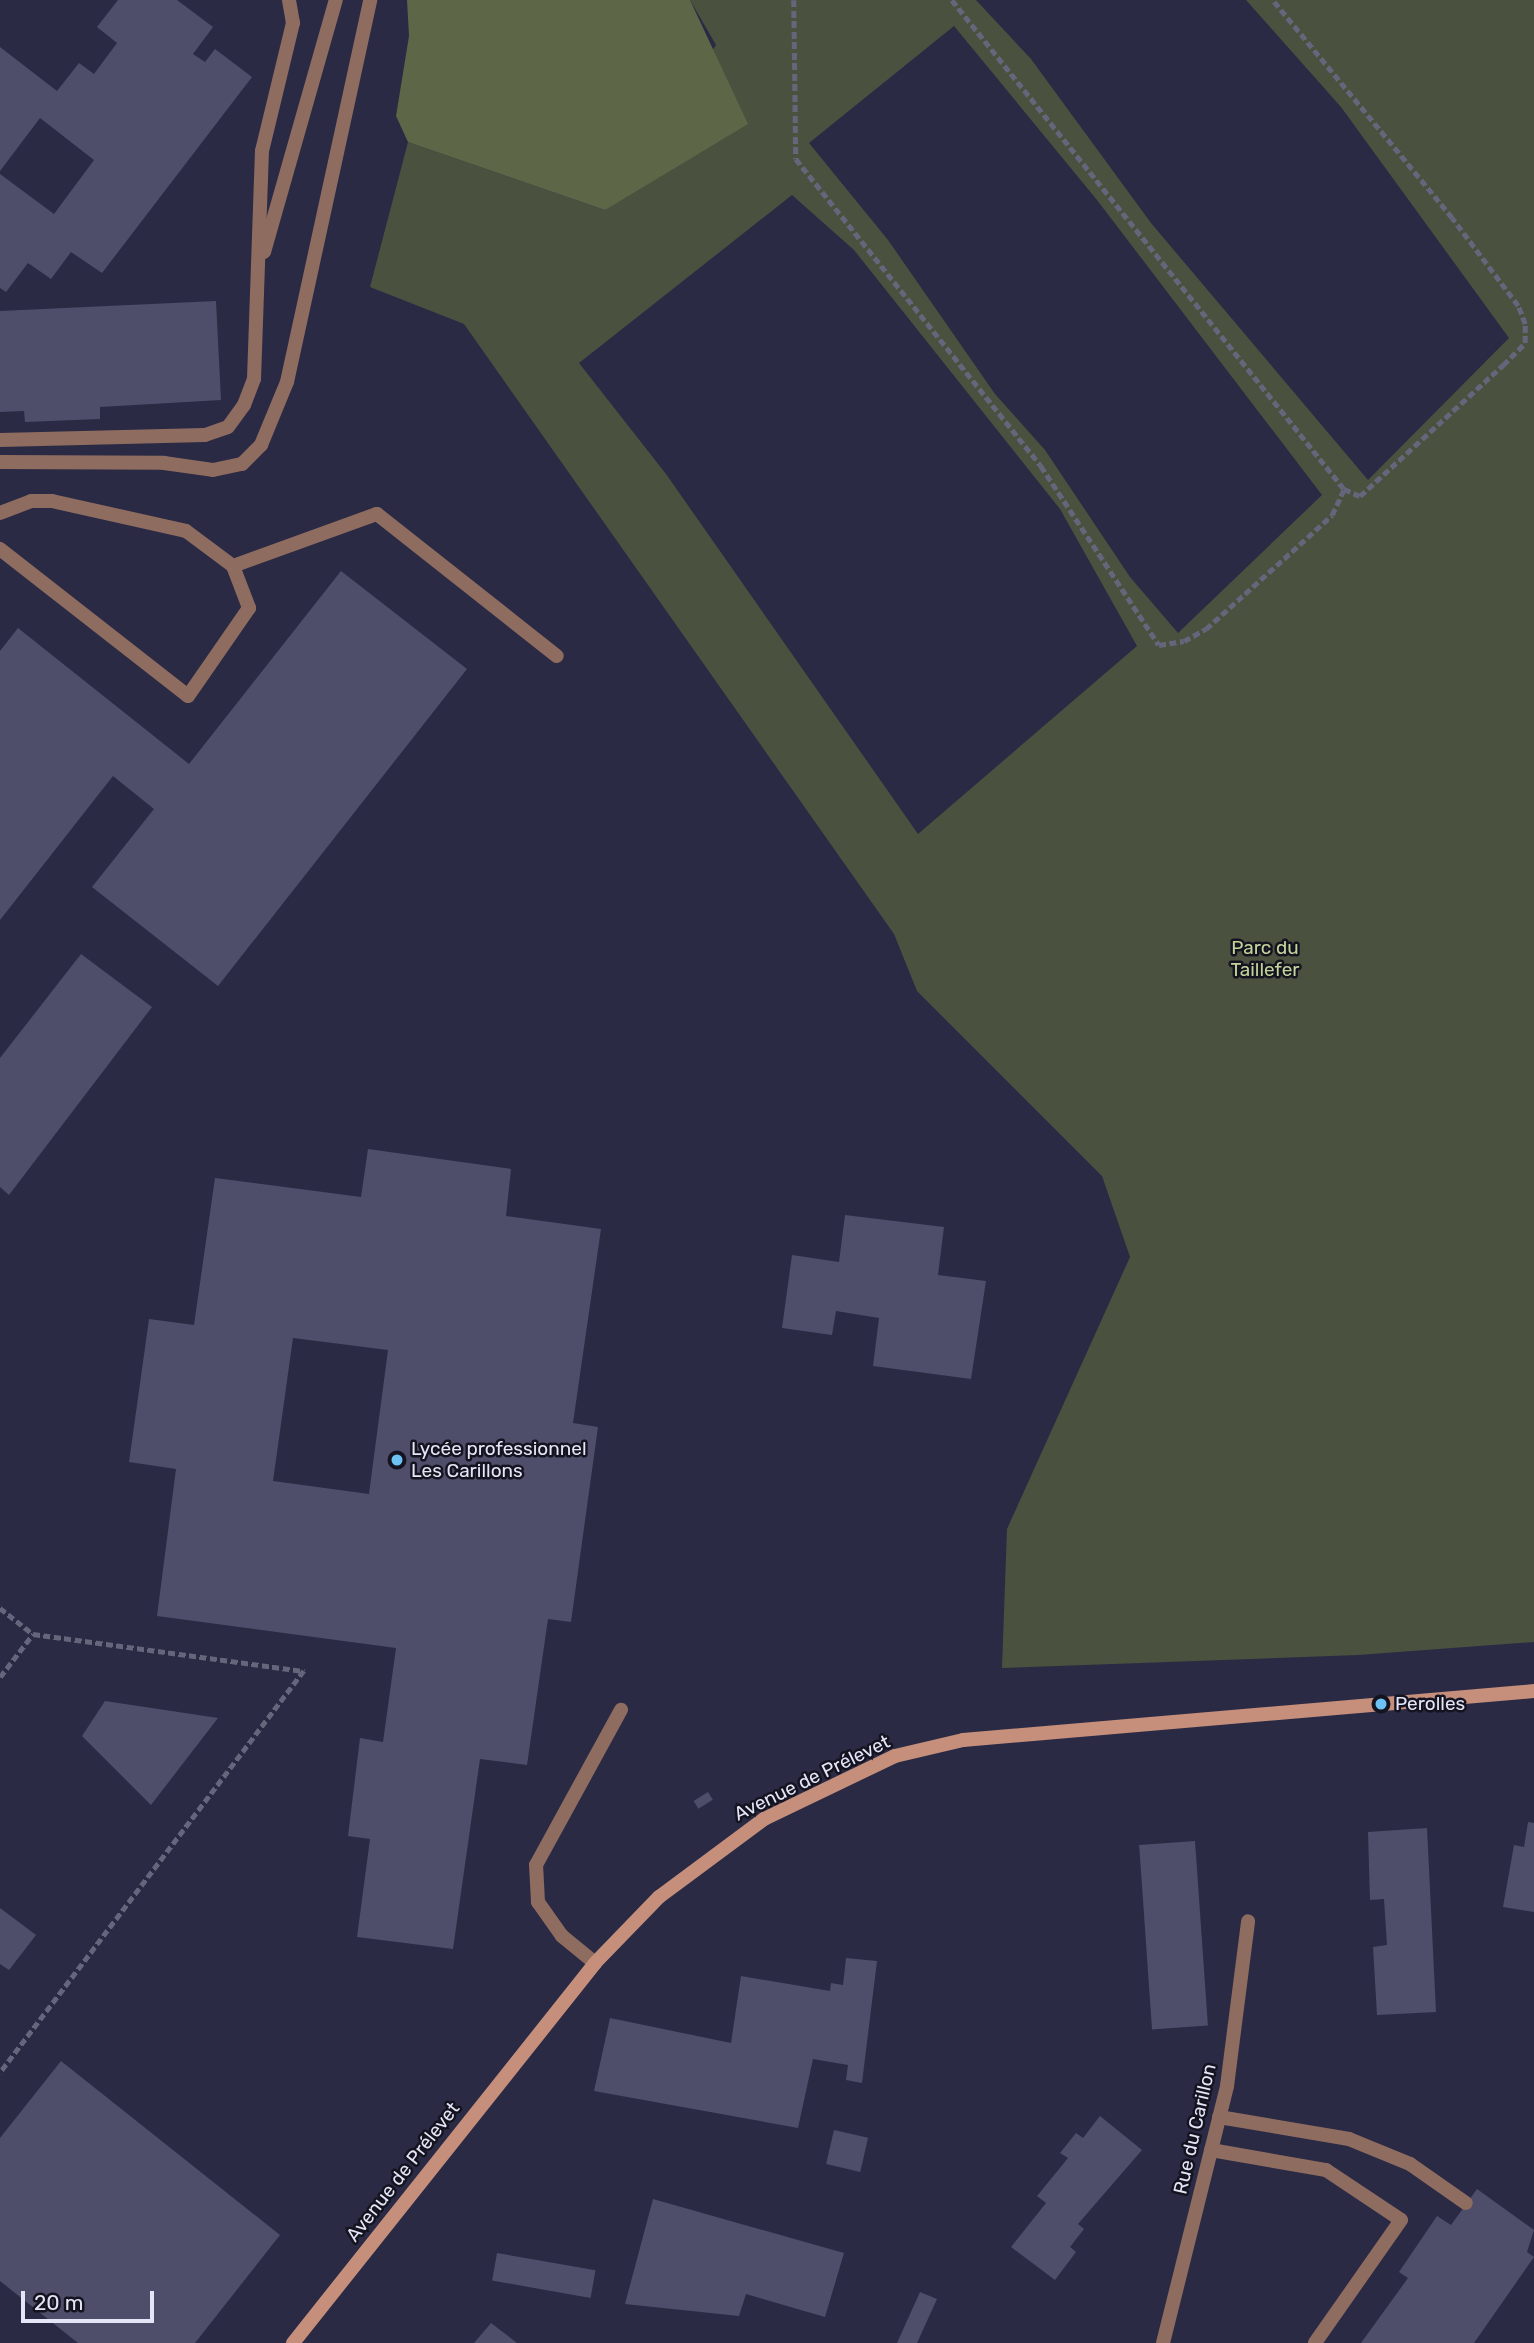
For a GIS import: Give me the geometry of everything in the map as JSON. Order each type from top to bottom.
[{"type":"street","points":[[0,439],[205,435],[228,427],[254,379],[261,260],[262,151],[293,23],[289,0]]},
{"type":"street","points":[[261,260],[279,215],[336,0]]},
{"type":"street","points":[[0,462],[164,463],[213,470],[242,464],[261,446],[287,382],[370,0]]},
{"type":"street","points":[[0,513],[31,501],[52,501],[186,531],[233,566],[249,608],[245,621],[188,696],[0,549]]},
{"type":"street","points":[[233,566],[377,514],[557,656]]},
{"type":"street","name":"Avenue de Prélevet","points":[[293,2343],[595,1963],[659,1897],[719,1848],[764,1819],[895,1756],[963,1740],[1534,1691]]},
{"type":"street","points":[[595,1963],[562,1936],[538,1902],[536,1865],[621,1710]]},
{"type":"street","name":"Rue du Carillon","points":[[1163,2343],[1219,2117],[1248,1921]]},
{"type":"street","points":[[1219,2117],[1349,2139],[1410,2164],[1466,2203]]},
{"type":"street","points":[[1211,2150],[1326,2170],[1401,2220],[1315,2343]]},
{"type":"path","points":[[794,0],[796,159],[1041,467],[1159,645],[1184,641],[1206,629],[1332,515],[1344,489]]},
{"type":"path","points":[[952,0],[1344,489],[1360,496],[1387,474],[1524,343],[1525,324],[1483,258],[1272,0]]},
{"type":"path","points":[[0,1608],[33,1634],[304,1671],[0,2073]]},
{"type":"path","points":[[0,1677],[33,1634]]},
{"type":"green space","points":[[407,0],[690,0],[748,124],[605,210],[408,142],[396,116],[409,36]]},
{"type":"green space","name":"Parc du Taillefer","points":[[690,0],[976,0],[1031,59],[1151,223],[1368,480],[1509,338],[1341,107],[1246,0],[1534,0],[1534,1642],[1358,1655],[1002,1668],[1007,1529],[1130,1257],[1102,1176],[917,991],[894,934],[464,324],[370,287],[408,142],[605,210],[716,45]],"holes":[[[954,26],[1097,200],[1322,495],[1178,633],[1130,577],[1045,450],[995,394],[888,240],[809,143]],[[792,195],[854,250],[1060,509],[1137,646],[918,834],[666,474],[579,363]]]},
{"type":"building","points":[[118,0],[177,0],[213,27],[193,54],[205,62],[215,49],[252,77],[102,273],[71,252],[51,279],[28,263],[6,292],[0,288],[0,174],[54,214],[94,160],[40,118],[0,171],[0,47],[57,91],[79,63],[94,74],[117,43],[97,27]]},
{"type":"building","points":[[216,301],[221,400],[100,407],[100,419],[25,422],[24,411],[0,412],[0,311]]},
{"type":"building","points":[[341,571],[467,669],[218,986],[92,887],[154,809],[113,776],[0,920],[0,651],[18,628],[189,764]]},
{"type":"building","points":[[81,954],[152,1007],[9,1195],[0,1187],[0,1058]]},
{"type":"building","points":[[368,1149],[511,1169],[506,1216],[601,1229],[573,1423],[598,1427],[571,1622],[548,1619],[527,1765],[480,1759],[453,1949],[357,1937],[370,1839],[348,1836],[360,1738],[383,1742],[396,1648],[157,1616],[176,1469],[129,1462],[149,1319],[194,1325],[215,1178],[361,1197]],"holes":[[[293,1338],[388,1350],[369,1494],[273,1481]]]},
{"type":"building","points":[[845,1215],[944,1227],[938,1275],[986,1281],[971,1379],[873,1366],[879,1318],[836,1311],[832,1335],[782,1328],[792,1255],[839,1262]]},
{"type":"building","points":[[105,1701],[218,1718],[151,1805],[82,1736]]},
{"type":"building","points":[[708,1792],[713,1800],[698,1809],[694,1801]]},
{"type":"building","points":[[1528,1822],[1534,1823],[1534,1912],[1503,1907],[1514,1845],[1524,1847]]},
{"type":"building","points":[[1427,1828],[1436,2012],[1377,2015],[1373,1947],[1387,1945],[1384,1899],[1370,1900],[1368,1832]]},
{"type":"building","points":[[1195,1841],[1208,2026],[1152,2029],[1139,1845]]},
{"type":"building","points":[[0,1908],[36,1935],[9,1970],[0,1964]]},
{"type":"building","points":[[846,1958],[877,1961],[862,2083],[846,2080],[848,2065],[813,2059],[798,2128],[594,2091],[610,2018],[731,2043],[741,1976],[830,1991],[831,1983],[843,1985]]},
{"type":"building","points":[[61,2061],[280,2235],[195,2343],[78,2343],[0,2281],[0,2138]]},
{"type":"building","points":[[1100,2116],[1142,2150],[1078,2224],[1084,2229],[1070,2247],[1076,2252],[1055,2280],[1011,2247],[1046,2203],[1037,2196],[1068,2158],[1060,2153],[1076,2133],[1083,2138]]},
{"type":"building","points":[[834,2130],[868,2138],[860,2172],[826,2164]]},
{"type":"building","points":[[1477,2189],[1534,2230],[1527,2252],[1534,2257],[1474,2343],[1361,2343],[1408,2278],[1399,2272],[1437,2216],[1451,2225]]},
{"type":"building","points":[[653,2199],[844,2253],[825,2317],[746,2294],[739,2316],[625,2304]]},
{"type":"building","points":[[497,2253],[595,2270],[591,2298],[492,2281]]},
{"type":"building","points":[[920,2292],[937,2299],[917,2343],[897,2343]]},
{"type":"building","points":[[491,2323],[517,2343],[474,2343]]},
{"type":"place","name":"Lycée professionnel Les Carillons","points":[[397,1460]]},
{"type":"place","name":"Perolles","points":[[1381,1704]]}]
